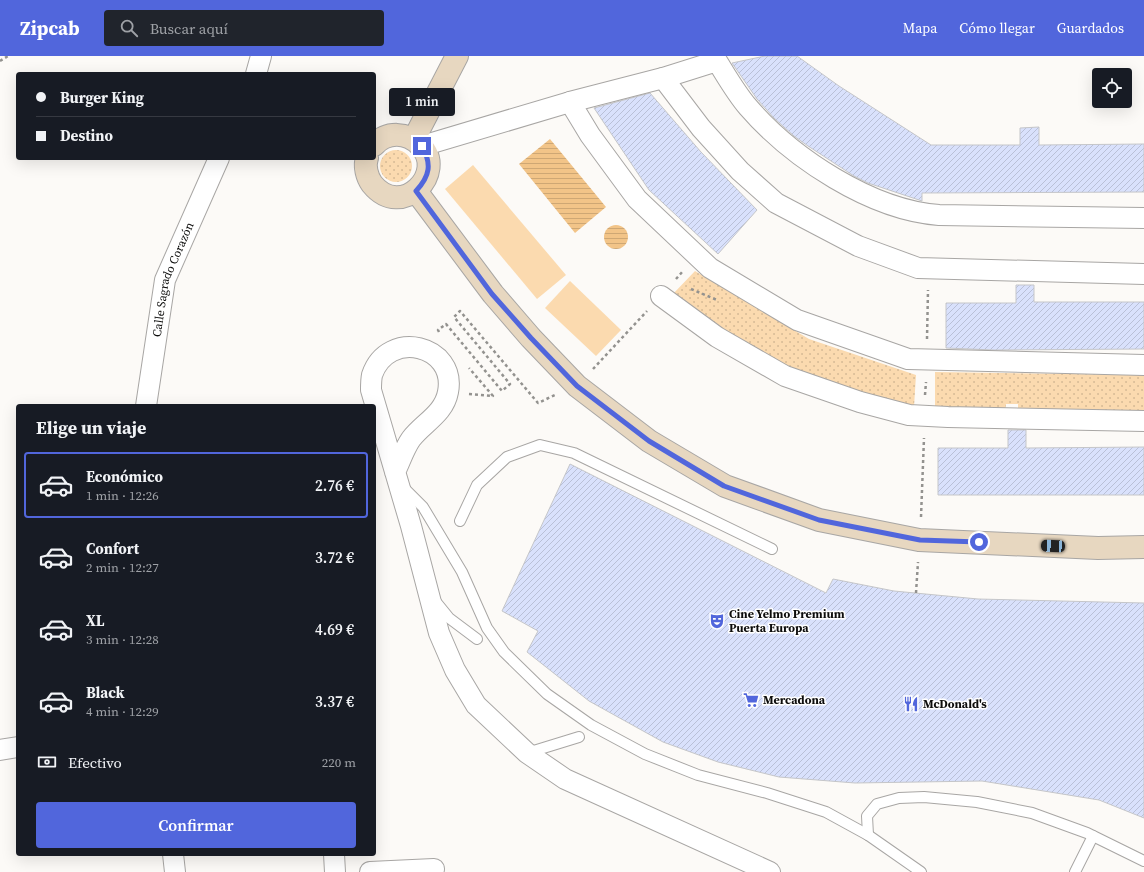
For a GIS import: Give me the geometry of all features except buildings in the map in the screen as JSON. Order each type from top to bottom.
[{"type":"street","points":[[257,72],[262,56]]},
{"type":"street","points":[[418,142],[457,56]]},
{"type":"street","points":[[418,142],[663,78],[717,61],[747,106],[765,126],[786,144],[820,170],[862,193],[886,203],[920,213],[1144,218]]},
{"type":"street","points":[[663,78],[701,128],[740,172],[776,203],[858,246],[918,268],[1144,274]]},
{"type":"street","points":[[570,102],[590,135],[637,199],[710,268],[797,320],[908,359],[1144,365]]},
{"type":"street","points":[[367,160],[366,172],[370,181],[377,190],[386,195],[396,197],[406,196],[416,191],[423,184],[429,165],[427,155],[418,142],[404,135],[394,134],[384,137],[376,143]]},
{"type":"street","name":"Calle Sagrado Corazón","points":[[146,404],[165,280],[218,160]]},
{"type":"street","points":[[416,191],[492,294],[531,338],[577,386],[649,441],[724,486],[819,520],[920,540],[1098,548],[1144,547]]},
{"type":"street","points":[[660,296],[717,337],[785,376],[860,402],[909,415],[1144,422]]},
{"type":"street","points":[[375,404],[371,390],[371,376],[376,364],[386,354],[398,348],[411,346],[424,349],[435,356],[444,366],[448,379],[448,392],[444,405],[411,440],[397,478]]},
{"type":"street","points":[[376,407],[439,633],[455,670],[476,705],[527,753],[566,779],[770,872]]},
{"type":"street","points":[[0,750],[16,747]]},
{"type":"street","points":[[172,856],[175,872]]},
{"type":"street","points":[[334,856],[335,872]]},
{"type":"street","points":[[370,872],[434,869]]},
{"type":"lane","points":[[460,521],[477,485],[507,456],[540,445],[574,453],[772,549]]},
{"type":"lane","points":[[397,478],[423,507],[462,572],[487,628],[504,652],[547,694],[592,725],[645,754],[698,775],[767,793],[826,812],[868,835],[922,872]]},
{"type":"lane","points":[[429,594],[448,618],[477,639]]},
{"type":"lane","points":[[527,753],[579,737]]},
{"type":"lane","points":[[868,835],[867,816],[877,804],[899,798],[924,797],[977,802],[1032,813],[1093,836],[1144,861]]},
{"type":"lane","points":[[1075,872],[1093,836]]},
{"type":"path","points":[[0,61],[8,56]]},
{"type":"path","points":[[927,328],[929,268]]},
{"type":"path","points":[[443,336],[438,330],[446,324],[502,391],[510,384],[454,317],[460,311],[538,403],[577,386],[646,312]]},
{"type":"path","points":[[448,392],[493,396],[468,366]]},
{"type":"path","points":[[922,506],[924,416]]},
{"type":"shaded area","points":[[550,139],[606,207],[575,233],[519,164]]},
{"type":"shaded area","points":[[393,150],[399,150],[409,157],[412,166],[411,172],[405,179],[399,182],[393,182],[383,175],[380,169],[380,163],[387,153]]},
{"type":"shaded area","points":[[473,165],[566,275],[537,299],[445,189]]},
{"type":"shaded area","points":[[616,225],[625,228],[628,237],[625,246],[616,249],[607,246],[604,237],[607,228]]},
{"type":"shaded area","points":[[695,271],[809,339],[916,375],[914,407],[791,374],[672,295]]},
{"type":"shaded area","points":[[570,281],[621,330],[596,356],[545,308]]},
{"type":"shaded area","points":[[935,372],[1144,375],[1144,415],[1018,412],[1018,404],[1006,404],[1005,413],[935,412]]},
{"type":"place","name":"Cine Yelmo Premium Puerta Europa","points":[[717,621]]},
{"type":"place","name":"Mercadona","points":[[751,700]]},
{"type":"place","name":"McDonald's","points":[[911,704]]},
{"type":"route","points":[[422,146],[427,155],[429,165],[423,184],[416,191],[492,294],[531,338],[577,386],[649,441],[724,486],[819,520],[920,540],[979,542]]}]
